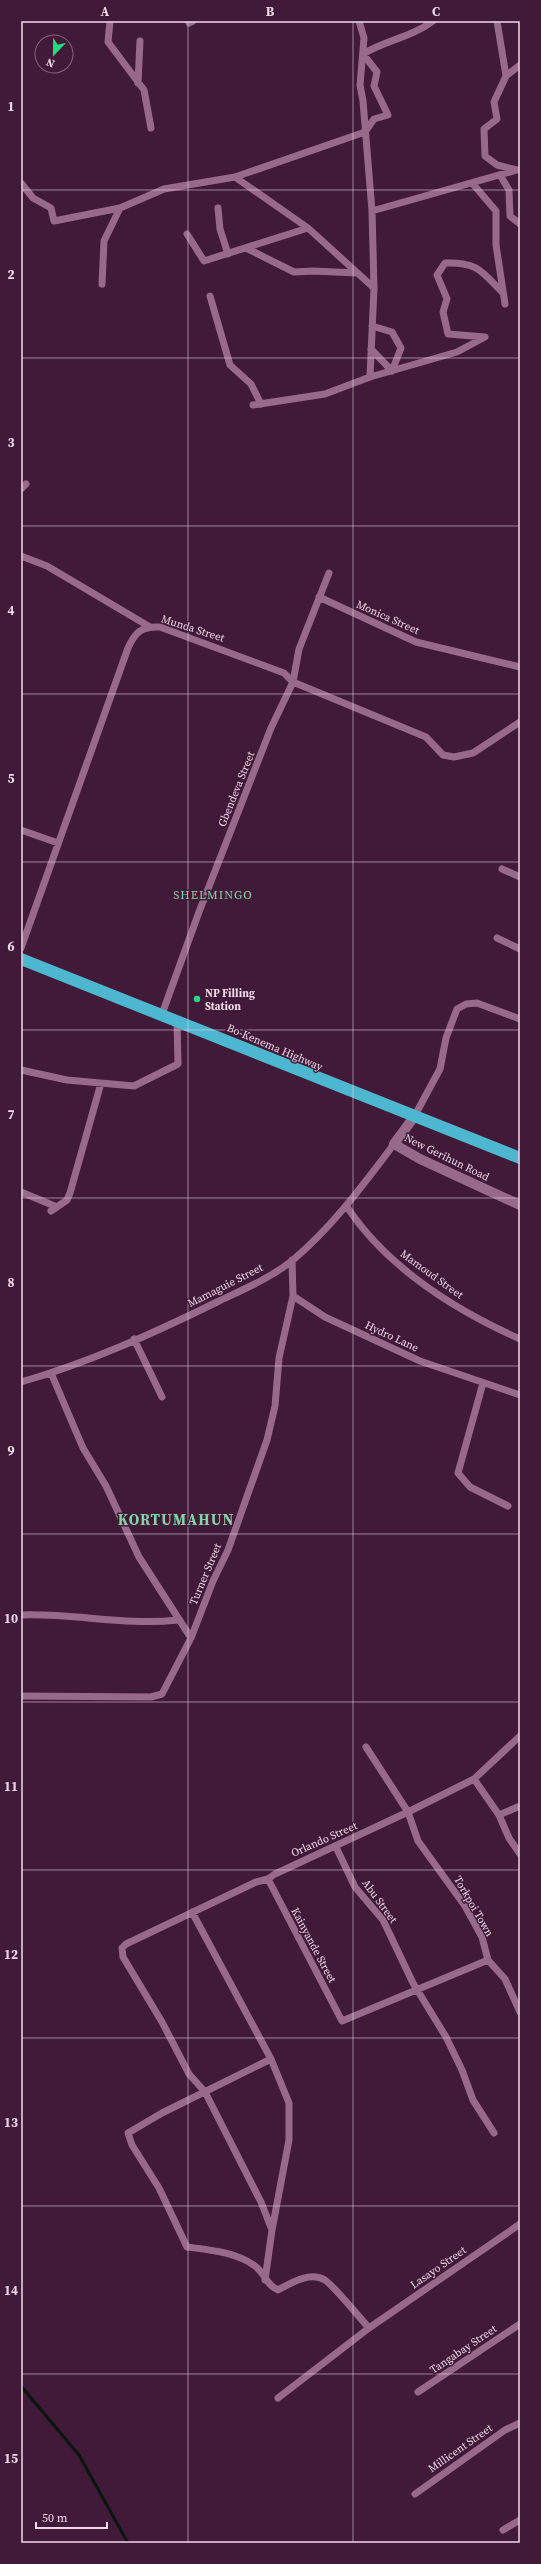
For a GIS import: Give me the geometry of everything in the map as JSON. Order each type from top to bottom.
[{"type":"highway","name":"Bo-Kenema Highway","points":[[21,959],[520,1158]]},
{"type":"street","points":[[110,21],[108,42],[144,90],[151,128]]},
{"type":"street","points":[[188,21],[189,23],[193,21]]},
{"type":"street","points":[[363,54],[384,42],[414,33],[433,21]]},
{"type":"street","points":[[497,21],[506,76]]},
{"type":"street","points":[[359,22],[364,38],[360,85],[372,211],[374,288],[370,378]]},
{"type":"street","points":[[138,83],[140,41]]},
{"type":"street","points":[[21,183],[33,198],[51,208],[54,221],[120,208],[164,189],[236,178],[365,132],[374,120],[388,115],[374,86],[377,72],[363,54]]},
{"type":"street","points":[[518,170],[497,165],[485,156],[484,129],[497,119],[494,102],[506,76],[520,65]]},
{"type":"street","points":[[372,211],[473,184],[518,170]]},
{"type":"street","points":[[500,175],[509,190],[510,216],[520,224]]},
{"type":"street","points":[[236,178],[308,228],[374,288]]},
{"type":"street","points":[[473,184],[496,211],[496,245],[505,304]]},
{"type":"street","points":[[102,284],[104,241],[120,208]]},
{"type":"street","points":[[218,208],[220,229],[228,254]]},
{"type":"street","points":[[187,234],[204,261],[308,228]]},
{"type":"street","points":[[246,248],[294,272],[313,271],[358,273]]},
{"type":"street","points":[[253,405],[325,394],[392,371],[457,352],[485,337],[448,334],[443,312],[447,299],[437,275],[445,263],[466,262],[480,269],[503,293]]},
{"type":"street","points":[[210,296],[230,365],[251,384],[261,404]]},
{"type":"street","points":[[372,326],[392,332],[401,348],[392,371]]},
{"type":"street","points":[[371,349],[392,371]]},
{"type":"street","points":[[21,556],[47,566],[150,627]]},
{"type":"street","name":"Gbendeva Street","points":[[162,1014],[199,912],[271,728],[293,682],[299,649],[328,572]]},
{"type":"street","name":"Monica Street","points":[[318,597],[416,642],[520,667]]},
{"type":"street","name":"Munda Street","points":[[21,948],[128,648],[138,632],[150,627],[160,627],[284,673],[293,682],[426,737],[443,755],[454,757],[473,753],[520,722]]},
{"type":"street","points":[[21,830],[58,843]]},
{"type":"street","points":[[502,869],[520,877]]},
{"type":"street","points":[[497,938],[520,949]]},
{"type":"street","points":[[414,1117],[440,1069],[446,1038],[457,1009],[466,1004],[477,1003],[520,1019]]},
{"type":"street","points":[[21,1070],[67,1080],[134,1086],[178,1064],[177,1021]]},
{"type":"street","points":[[21,1192],[54,1209],[67,1200],[101,1083]]},
{"type":"street","name":"New Gerihun Road","points":[[414,1117],[394,1144],[420,1159],[520,1205]]},
{"type":"street","name":"Mamaguie Street","points":[[21,1382],[51,1373],[134,1339],[247,1288],[292,1260],[347,1207],[394,1144]]},
{"type":"street","name":"Mamoud Street","points":[[347,1207],[359,1224],[396,1263],[465,1311],[520,1339]]},
{"type":"street","points":[[292,1260],[293,1296]]},
{"type":"street","name":"Hydro Lane","points":[[293,1296],[325,1317],[390,1347],[439,1368],[520,1395]]},
{"type":"street","name":"Turner Street","points":[[21,1696],[151,1697],[162,1694],[192,1638],[213,1581],[228,1550],[268,1440],[275,1406],[279,1358],[293,1296]]},
{"type":"street","points":[[134,1339],[162,1397]]},
{"type":"street","points":[[51,1373],[83,1448],[106,1486],[139,1557],[178,1620],[192,1638]]},
{"type":"street","points":[[483,1383],[458,1473],[470,1487],[508,1506]]},
{"type":"street","points":[[21,1615],[45,1614],[120,1622],[154,1623],[178,1620]]},
{"type":"street","name":"Orlando Street","points":[[205,2092],[189,2074],[162,2022],[123,1956],[122,1948],[126,1944],[192,1912],[336,1847],[474,1779],[520,1736]]},
{"type":"street","name":"Torkpoi Town","points":[[366,1747],[408,1812],[418,1841],[464,1906],[482,1937],[488,1960],[505,1979],[520,2012]]},
{"type":"street","points":[[474,1779],[499,1815],[509,1838],[520,1854]]},
{"type":"street","points":[[499,1815],[520,1806]]},
{"type":"street","name":"Abu Street","points":[[336,1847],[355,1887],[383,1920],[417,1989],[446,2037],[462,2070],[473,2100],[494,2133]]},
{"type":"street","name":"Kainyande Street","points":[[268,1879],[342,2021],[417,1989]]},
{"type":"street","points":[[192,1912],[271,2059],[289,2103],[289,2140],[272,2230],[265,2280]]},
{"type":"street","points":[[417,1989],[488,1960]]},
{"type":"street","points":[[271,2059],[162,2113],[128,2133],[132,2145],[159,2188],[187,2247],[229,2254],[256,2266],[270,2286],[278,2290],[296,2280],[308,2277],[324,2280],[369,2328]]},
{"type":"street","points":[[205,2092],[261,2202],[272,2230]]},
{"type":"street","name":"Lasayo Street","points":[[278,2398],[369,2328],[520,2224]]},
{"type":"street","name":"Tangabay Street","points":[[418,2392],[520,2324]]},
{"type":"street","name":"Millicent Street","points":[[415,2494],[505,2430],[520,2423]]},
{"type":"street","points":[[502,2530],[520,2520]]},
{"type":"waterway","points":[[21,2386],[79,2455],[128,2543]]},
{"type":"place","name":"NP Filling Station","points":[[197,999]]},
{"type":"district","name":"SHELMINGO","points":[[213,895]]},
{"type":"district","name":"KORTUMAHUN","points":[[176,1520]]}]
